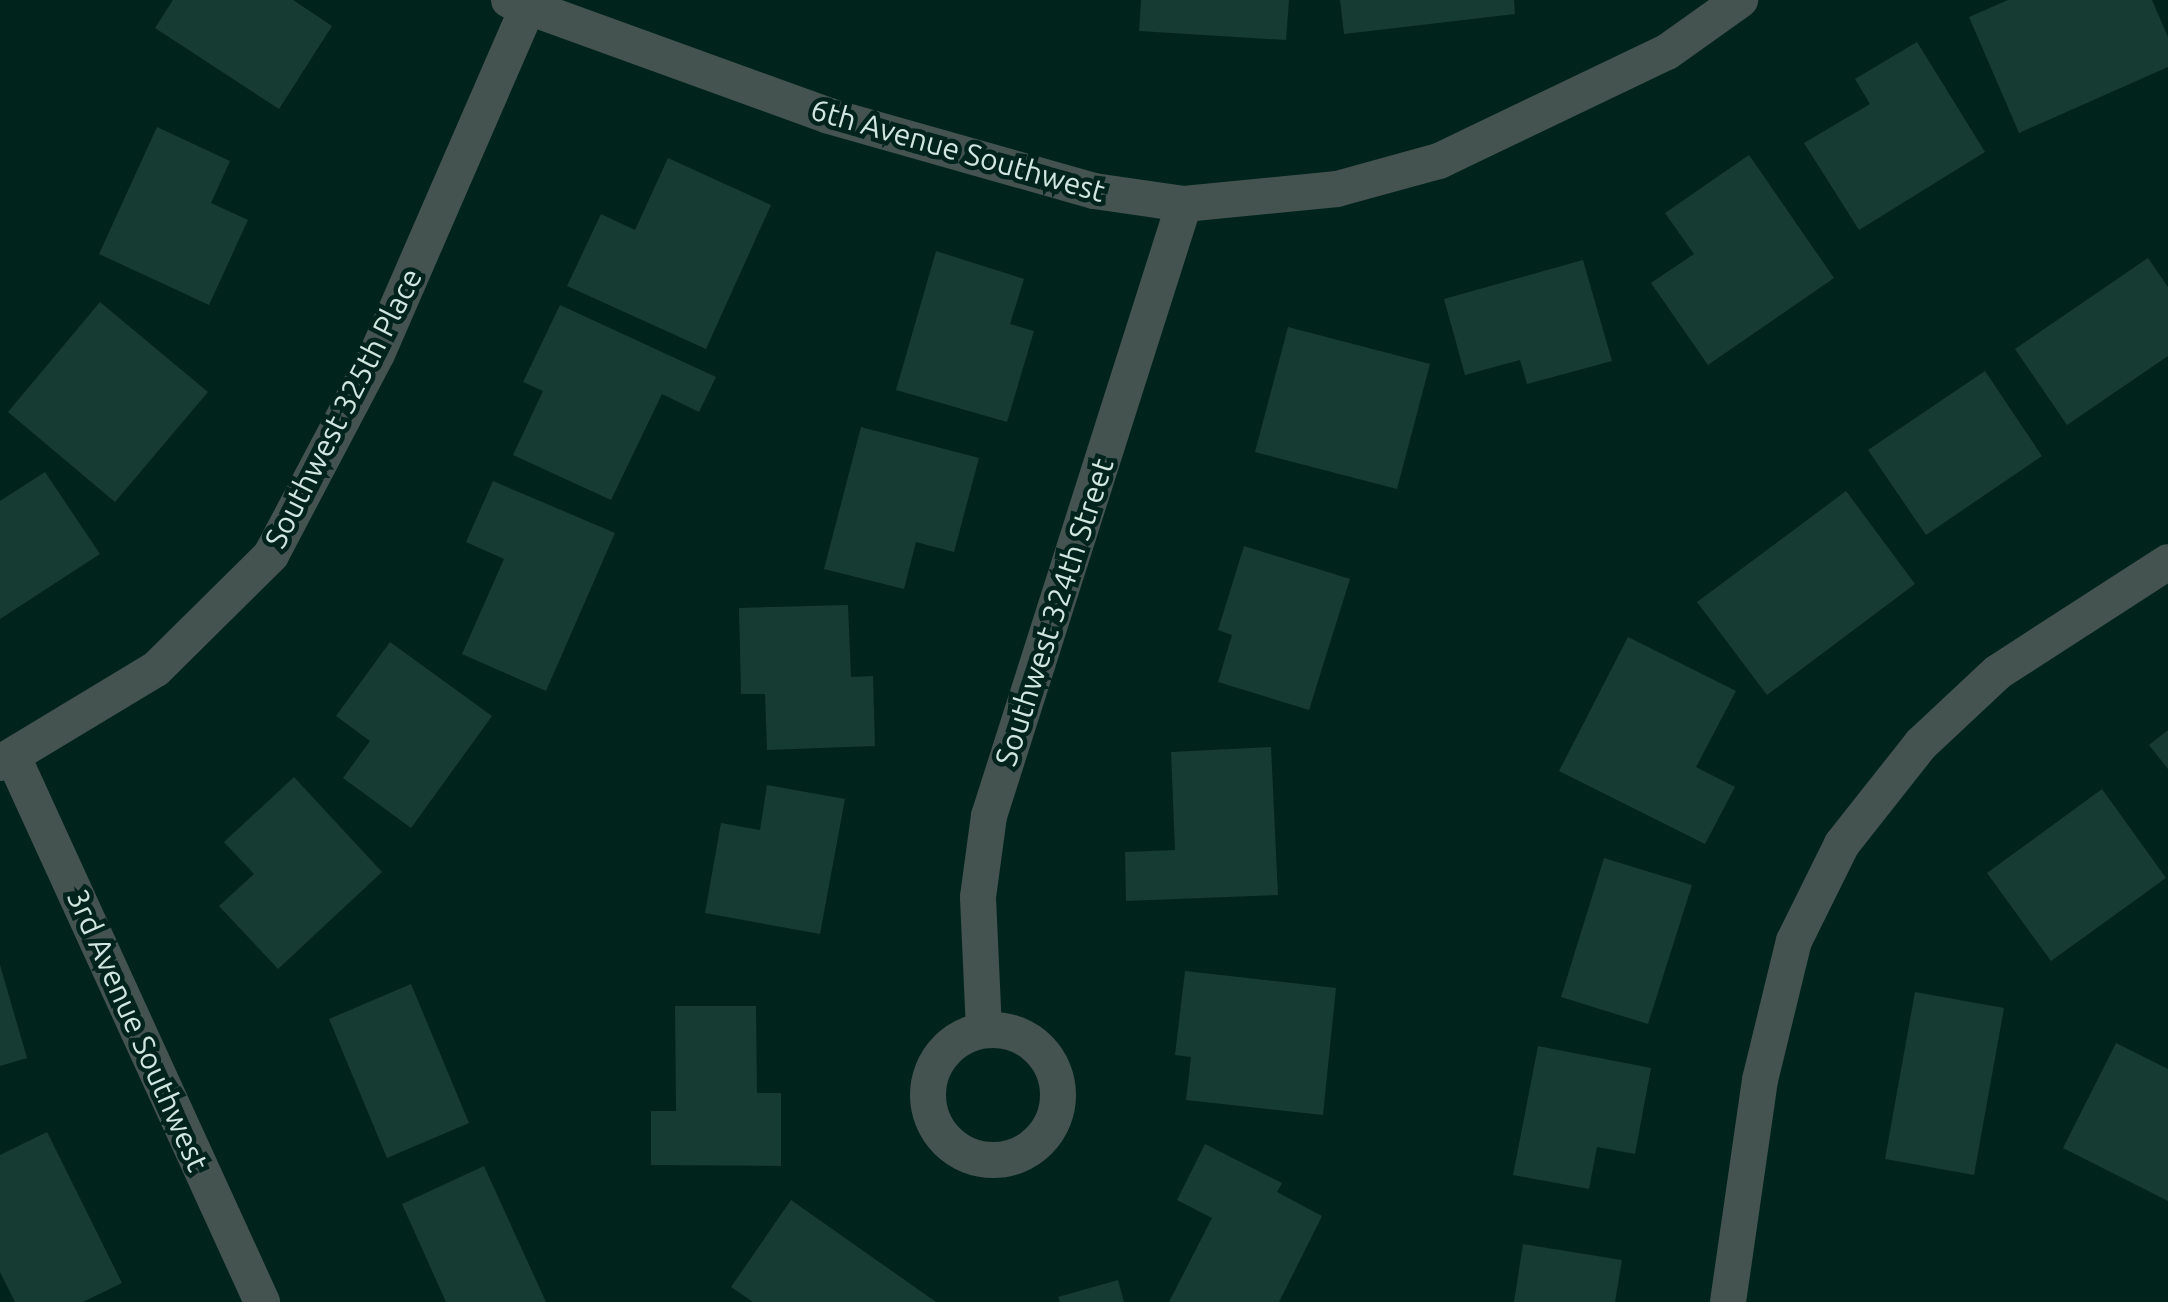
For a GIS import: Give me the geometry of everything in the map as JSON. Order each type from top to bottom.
[{"type":"street","name":"6th Avenue Southwest","points":[[517,6],[852,122],[1094,191],[1184,204],[1337,189],[1439,161],[1667,52],[1739,0]]},
{"type":"street","name":"Southwest 325th Place","points":[[7,761],[156,669],[271,555],[377,354],[517,6]]},
{"type":"street","name":"Southwest 324th Street","points":[[984,1030],[978,896],[989,816],[1184,204]]},
{"type":"street","points":[[1728,1302],[1760,1080],[1794,941],[1842,844],[1921,744],[1998,672],[2168,562]]},
{"type":"street","name":"3rd Avenue Southwest","points":[[7,761],[262,1302]]},
{"type":"building","points":[[173,0],[293,0],[332,26],[279,109],[155,28]]},
{"type":"building","points":[[1141,0],[1289,0],[1286,40],[1139,31]]},
{"type":"building","points":[[1340,0],[1514,0],[1515,14],[1344,34]]},
{"type":"building","points":[[2008,0],[2152,0],[2168,37],[2168,67],[2019,133],[1969,17]]},
{"type":"building","points":[[1917,42],[1985,152],[1859,230],[1804,143],[1870,104],[1855,79]]},
{"type":"building","points":[[157,127],[230,161],[211,203],[248,220],[209,305],[99,254]]},
{"type":"building","points":[[1749,155],[1834,278],[1708,365],[1651,283],[1694,254],[1665,213]]},
{"type":"building","points":[[668,158],[771,205],[706,349],[567,286],[601,214],[635,230]]},
{"type":"building","points":[[936,251],[1024,279],[1010,324],[1034,331],[1007,422],[896,390]]},
{"type":"building","points":[[2148,258],[2168,287],[2168,356],[2067,425],[2015,349]]},
{"type":"building","points":[[1583,260],[1612,361],[1527,384],[1520,360],[1465,375],[1444,299]]},
{"type":"building","points":[[100,302],[208,392],[115,502],[8,412]]},
{"type":"building","points":[[560,305],[716,377],[699,412],[662,394],[611,500],[513,455],[543,391],[523,382]]},
{"type":"building","points":[[1288,327],[1430,364],[1397,489],[1255,452]]},
{"type":"building","points":[[1985,371],[2042,456],[1926,535],[1868,450]]},
{"type":"building","points":[[861,427],[979,458],[954,552],[916,542],[904,589],[824,569]]},
{"type":"building","points":[[45,472],[100,554],[0,619],[0,501]]},
{"type":"building","points":[[493,481],[615,533],[546,691],[462,654],[504,559],[466,542]]},
{"type":"building","points":[[1846,491],[1915,584],[1767,695],[1697,602]]},
{"type":"building","points":[[1244,546],[1350,579],[1309,710],[1218,682],[1232,635],[1218,630]]},
{"type":"building","points":[[848,605],[851,677],[873,676],[875,746],[767,750],[765,694],[741,694],[739,608]]},
{"type":"building","points":[[1628,637],[1736,691],[1696,767],[1735,787],[1705,844],[1559,771]]},
{"type":"building","points":[[390,642],[492,716],[411,828],[343,778],[370,741],[336,716]]},
{"type":"building","points":[[2168,730],[2168,769],[2149,745]]},
{"type":"building","points":[[1271,747],[1278,895],[1126,901],[1125,852],[1175,850],[1171,752]]},
{"type":"building","points":[[294,777],[382,872],[278,969],[219,906],[254,874],[224,842]]},
{"type":"building","points":[[767,785],[845,799],[820,934],[705,913],[721,823],[760,830]]},
{"type":"building","points":[[2102,789],[2166,878],[2051,961],[1987,873]]},
{"type":"building","points":[[1604,858],[1692,885],[1648,1024],[1561,997]]},
{"type":"building","points":[[0,965],[27,1058],[0,1066]]},
{"type":"building","points":[[1185,971],[1336,988],[1323,1115],[1186,1100],[1191,1057],[1175,1055]]},
{"type":"building","points":[[411,984],[469,1123],[387,1158],[329,1019]]},
{"type":"building","points":[[1915,992],[2004,1008],[1974,1175],[1885,1159]]},
{"type":"building","points":[[675,1006],[756,1006],[757,1093],[781,1093],[781,1166],[651,1165],[651,1111],[676,1111]]},
{"type":"building","points":[[2116,1043],[2168,1069],[2168,1201],[2063,1148]]},
{"type":"building","points":[[1538,1046],[1651,1068],[1635,1154],[1597,1147],[1589,1189],[1513,1175]]},
{"type":"building","points":[[47,1132],[122,1283],[83,1302],[15,1302],[0,1272],[0,1155]]},
{"type":"building","points":[[1205,1144],[1282,1183],[1277,1192],[1322,1216],[1279,1302],[1169,1302],[1212,1218],[1177,1200]]},
{"type":"building","points":[[484,1166],[546,1302],[446,1302],[402,1204]]},
{"type":"building","points":[[791,1200],[936,1302],[753,1302],[731,1287]]},
{"type":"building","points":[[1523,1244],[1622,1260],[1615,1302],[1514,1302]]},
{"type":"building","points":[[1118,1280],[1124,1302],[1060,1302],[1058,1297]]}]
